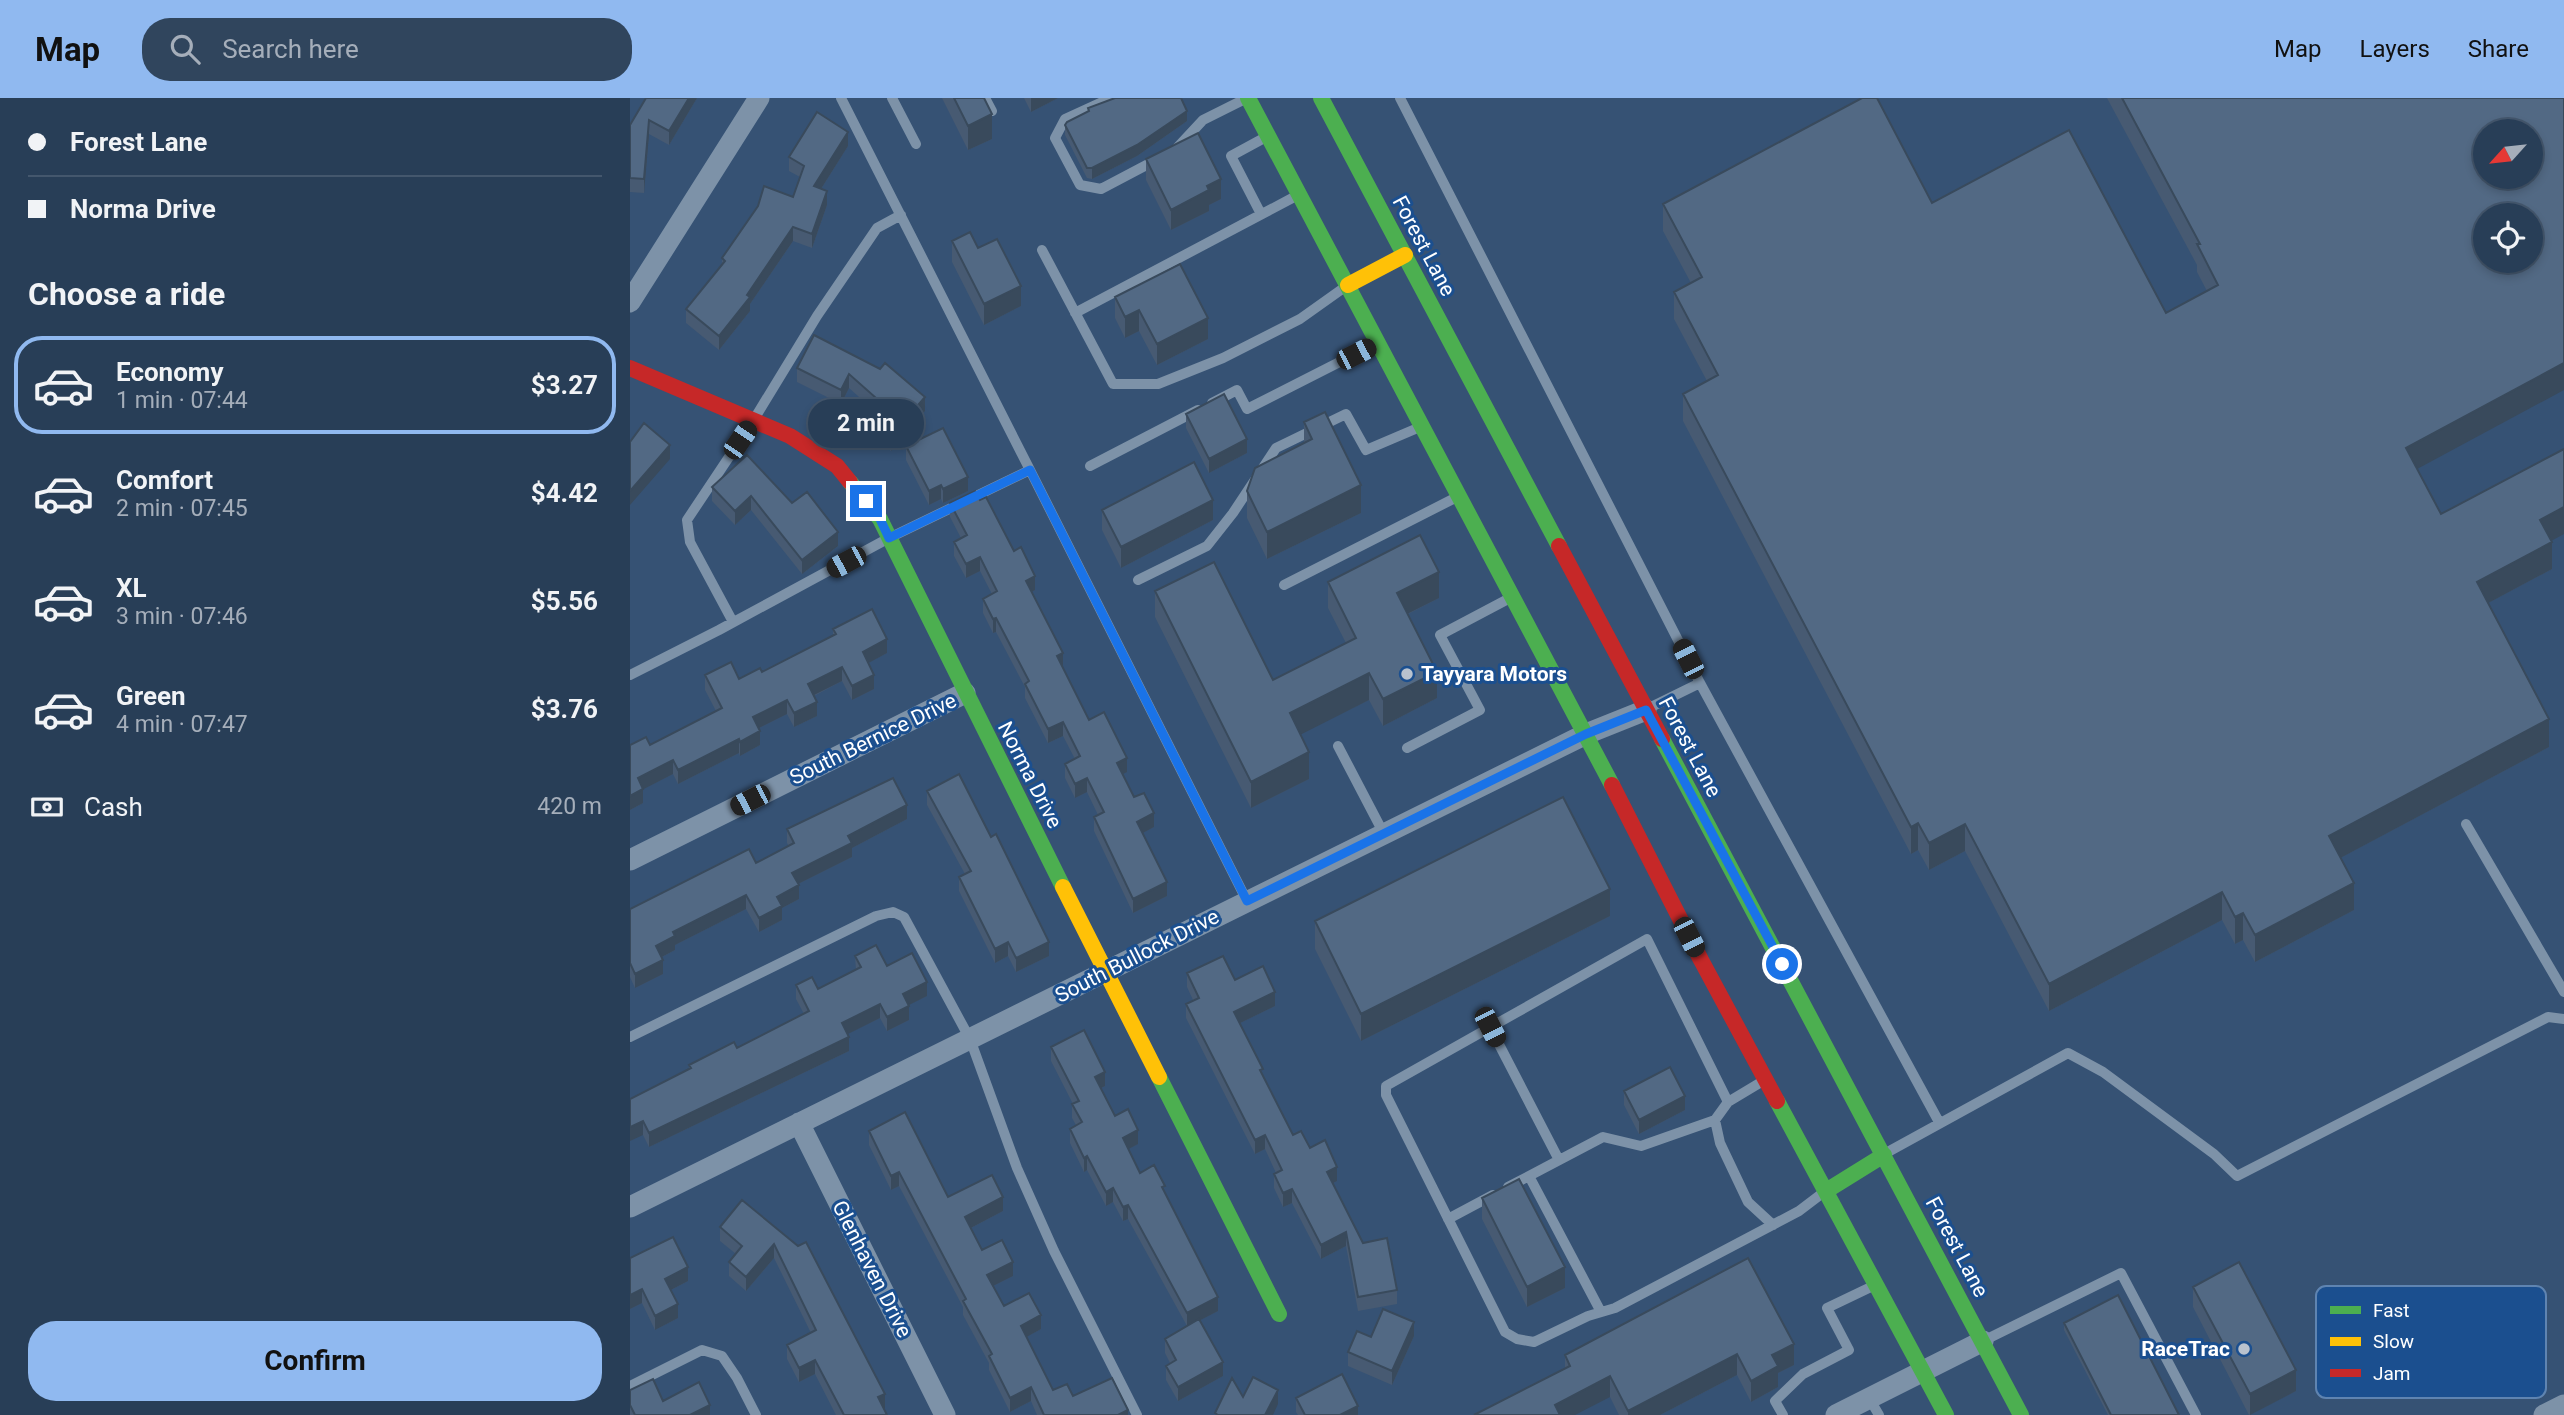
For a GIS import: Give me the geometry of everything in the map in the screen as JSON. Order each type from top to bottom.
[{"type":"main road","points":[[1248,98],[1586,734],[1701,960],[1946,1415]]},
{"type":"main road","name":"Forest Lane","points":[[1321,98],[2021,1415]]},
{"type":"main road","points":[[1348,285],[1405,255]]},
{"type":"main road","name":"Norma Drive","points":[[630,368],[790,436],[837,466],[880,519],[1279,1314]]},
{"type":"main road","points":[[1826,1191],[1884,1155]]},
{"type":"street","points":[[630,302],[759,98]]},
{"type":"street","name":"South Bernice Drive","points":[[630,860],[965,693]]},
{"type":"street","name":"South Bullock Drive","points":[[630,1207],[1586,734],[1646,710]]},
{"type":"street","name":"Glenhaven Drive","points":[[799,1123],[945,1415]]},
{"type":"street","points":[[1836,1415],[1874,1407],[1924,1371],[1983,1341]]},
{"type":"street","points":[[2544,1415],[2564,1405]]},
{"type":"lane","points":[[841,98],[1247,901]]},
{"type":"lane","points":[[892,98],[916,144]]},
{"type":"lane","points":[[985,98],[992,111]]},
{"type":"lane","points":[[1111,98],[1065,119],[1055,138],[1080,185],[1101,189],[1174,150],[1203,120],[1248,98]]},
{"type":"lane","points":[[1400,98],[1700,683],[1939,1122]]},
{"type":"lane","points":[[1261,214],[1231,156],[1268,136]]},
{"type":"lane","points":[[1075,313],[1299,194]]},
{"type":"lane","points":[[733,622],[690,542],[687,520],[753,421],[817,316],[877,228],[901,215]]},
{"type":"lane","points":[[1042,250],[1113,384],[1158,384],[1223,358],[1300,319],[1348,285]]},
{"type":"lane","points":[[1090,466],[1237,390],[1247,409],[1378,342]]},
{"type":"lane","points":[[1139,580],[1207,546],[1233,513],[1276,448],[1346,414],[1366,450],[1422,426]]},
{"type":"lane","points":[[630,675],[889,538],[1030,470]]},
{"type":"lane","points":[[1284,585],[1460,496]]},
{"type":"lane","points":[[1407,748],[1480,710],[1440,635],[1513,597]]},
{"type":"lane","points":[[1646,710],[1700,683]]},
{"type":"lane","points":[[1338,746],[1384,834]]},
{"type":"lane","points":[[2466,824],[2564,992]]},
{"type":"lane","points":[[630,1037],[876,916],[893,912],[904,917],[970,1039],[1017,1168],[1054,1251],[1137,1415]]},
{"type":"lane","points":[[1727,1102],[1647,939],[1386,1086],[1386,1095],[1505,1332],[1517,1339],[1534,1342],[1615,1308],[1799,1211],[1826,1191]]},
{"type":"lane","points":[[1884,1155],[1939,1122],[2068,1054],[2103,1072],[2214,1154],[2237,1176],[2548,1017],[2564,1019]]},
{"type":"lane","points":[[1490,1027],[1559,1160]]},
{"type":"lane","points":[[1448,1219],[1602,1138],[1641,1146],[1715,1121],[1727,1102],[1766,1080]]},
{"type":"lane","points":[[1715,1121],[1720,1143],[1748,1202],[1773,1225]]},
{"type":"lane","points":[[1529,1176],[1601,1312]]},
{"type":"lane","points":[[1983,1341],[2121,1273],[2196,1415]]},
{"type":"lane","points":[[1783,1415],[1776,1401],[1802,1374],[1849,1350],[1828,1308],[1877,1284]]},
{"type":"lane","points":[[630,1386],[702,1350],[722,1356],[756,1415]]},
{"type":"building","points":[[646,98],[689,98],[669,131],[649,120],[644,179],[630,178],[630,125]]},
{"type":"building","points":[[954,98],[984,98],[992,114],[968,126]]},
{"type":"building","points":[[1115,98],[1181,98],[1187,111],[1137,145],[1087,168],[1065,125],[1089,111],[1088,108]]},
{"type":"building","points":[[1862,98],[1877,98],[1932,203],[2069,130],[2166,313],[2218,285],[2197,244],[2200,244],[2122,98],[2564,98],[2564,363],[2406,448],[2441,514],[2564,449],[2564,507],[2540,520],[2552,542],[2477,582],[2549,719],[2329,836],[2354,883],[2255,935],[2243,913],[2235,917],[2222,892],[2049,984],[1965,824],[1929,843],[1918,823],[1911,827],[1683,394],[1718,375],[1674,292],[1702,277],[1663,204]]},
{"type":"building","points":[[817,112],[848,132],[814,186],[827,191],[812,234],[793,227],[747,295],[750,297],[719,336],[686,309],[725,261],[722,258],[758,206],[764,186],[793,197],[804,166],[789,157]]},
{"type":"building","points":[[1198,133],[1221,179],[1207,186],[1209,190],[1171,210],[1146,159]]},
{"type":"building","points":[[970,232],[978,248],[997,239],[1021,286],[984,304],[952,241]]},
{"type":"building","points":[[1180,264],[1208,318],[1157,344],[1139,310],[1125,317],[1115,297]]},
{"type":"building","points":[[814,335],[880,369],[885,363],[925,397],[891,437],[871,420],[884,405],[849,374],[841,390],[797,368]]},
{"type":"building","points":[[1224,394],[1247,439],[1209,459],[1186,414]]},
{"type":"building","points":[[1325,412],[1361,485],[1267,532],[1247,491],[1255,468],[1312,439],[1304,422]]},
{"type":"building","points":[[644,423],[670,445],[630,491],[630,442]]},
{"type":"building","points":[[943,428],[968,477],[943,489],[941,485],[929,491],[906,446]]},
{"type":"building","points":[[747,455],[792,503],[807,492],[838,532],[802,560],[751,496],[735,511],[712,487]]},
{"type":"building","points":[[1194,462],[1213,500],[1121,547],[1102,510]]},
{"type":"building","points":[[975,491],[980,500],[986,497],[1014,551],[1021,547],[1035,576],[1026,581],[1063,653],[1057,656],[1089,720],[1104,712],[1127,758],[1117,763],[1134,797],[1144,793],[1154,813],[1137,822],[1167,882],[1133,899],[1094,817],[1104,812],[1087,778],[1075,784],[1065,764],[1080,756],[1063,722],[1048,729],[1025,684],[1029,681],[983,599],[997,591],[980,557],[966,564],[954,542],[967,535],[950,503]]},
{"type":"building","points":[[1420,535],[1439,572],[1397,593],[1437,672],[1383,699],[1369,673],[1290,713],[1309,752],[1251,782],[1155,591],[1214,562],[1273,680],[1356,638],[1328,582]]},
{"type":"building","points":[[872,609],[887,639],[863,652],[874,675],[852,686],[842,667],[808,684],[817,702],[794,713],[787,700],[753,717],[760,731],[678,770],[673,760],[638,778],[643,789],[630,796],[630,745],[646,737],[650,745],[722,708],[705,675],[731,662],[739,679],[760,668],[762,672],[836,634],[833,629]]},
{"type":"building","points":[[959,774],[991,837],[996,834],[1049,942],[1016,958],[1008,942],[995,949],[959,877],[971,871],[927,791]]},
{"type":"building","points":[[893,778],[907,805],[848,836],[852,843],[792,873],[799,885],[777,897],[782,906],[759,918],[746,895],[673,932],[675,936],[656,946],[663,960],[635,974],[630,963],[630,909],[749,849],[756,863],[794,843],[787,829]]},
{"type":"building","points":[[1563,797],[1610,889],[1361,1014],[1315,921]]},
{"type":"building","points":[[876,945],[887,966],[912,953],[927,982],[903,994],[909,1006],[887,1017],[880,1004],[842,1023],[849,1037],[649,1133],[643,1121],[630,1127],[630,1099],[691,1068],[689,1065],[734,1042],[737,1048],[809,1011],[796,985],[812,977],[818,989],[861,967],[855,956]]},
{"type":"building","points":[[1223,956],[1235,980],[1263,966],[1275,992],[1234,1012],[1293,1135],[1301,1131],[1310,1148],[1325,1140],[1337,1167],[1327,1172],[1363,1243],[1387,1238],[1397,1290],[1358,1297],[1346,1232],[1321,1245],[1292,1189],[1283,1193],[1274,1174],[1282,1170],[1265,1135],[1255,1140],[1186,1004],[1199,998],[1187,973]]},
{"type":"building","points":[[1084,1030],[1105,1072],[1095,1077],[1115,1116],[1128,1109],[1138,1130],[1123,1138],[1140,1173],[1154,1165],[1165,1186],[1162,1187],[1218,1297],[1187,1313],[1128,1205],[1123,1207],[1113,1188],[1106,1192],[1087,1156],[1084,1158],[1070,1129],[1082,1122],[1072,1104],[1079,1101],[1051,1047]]},
{"type":"building","points":[[1670,1067],[1685,1096],[1639,1120],[1624,1091]]},
{"type":"building","points":[[905,1112],[948,1197],[992,1175],[1003,1197],[965,1217],[982,1250],[1002,1240],[1013,1262],[987,1275],[1004,1306],[1029,1293],[1041,1315],[1021,1326],[1053,1390],[1067,1384],[1073,1396],[1112,1378],[1128,1410],[1118,1415],[1044,1415],[1031,1387],[1010,1398],[989,1356],[992,1354],[963,1301],[966,1299],[899,1172],[891,1176],[869,1131]]},
{"type":"building","points":[[1519,1179],[1565,1267],[1527,1287],[1482,1198]]},
{"type":"building","points":[[742,1200],[798,1246],[806,1242],[885,1394],[878,1397],[887,1415],[844,1415],[815,1360],[799,1368],[787,1345],[816,1330],[774,1244],[746,1277],[729,1262],[742,1246],[720,1227]]},
{"type":"building","points":[[673,1237],[688,1267],[665,1279],[678,1304],[655,1316],[642,1289],[630,1295],[630,1258]]},
{"type":"building","points":[[1748,1258],[1794,1344],[1772,1355],[1778,1366],[1751,1381],[1737,1354],[1628,1411],[1610,1376],[1555,1405],[1560,1415],[1474,1415],[1570,1366],[1565,1355]]},
{"type":"building","name":"RaceTrac","points":[[2239,1262],[2296,1370],[2250,1394],[2193,1287]]},
{"type":"building","name":"RaceTrac","points":[[2118,1295],[2179,1415],[2111,1415],[2064,1323]]},
{"type":"building","points":[[1383,1309],[1414,1322],[1392,1371],[1348,1352],[1357,1331],[1371,1337]]},
{"type":"building","points":[[1199,1319],[1223,1362],[1178,1387],[1166,1366],[1176,1360],[1165,1339]]},
{"type":"building","points":[[1342,1374],[1358,1406],[1340,1415],[1305,1415],[1296,1398]]},
{"type":"building","points":[[1253,1377],[1278,1390],[1265,1415],[1215,1413],[1232,1378],[1243,1397]]},
{"type":"building","points":[[653,1379],[663,1401],[699,1382],[710,1405],[690,1415],[635,1415],[630,1405],[630,1390]]},
{"type":"traffic: fast","points":[[1248,98],[1612,785]]},
{"type":"traffic: fast","points":[[1321,98],[1559,546]]},
{"type":"traffic: fast","points":[[850,482],[880,519],[1063,887]]},
{"type":"traffic: fast","points":[[1662,739],[2021,1415]]},
{"type":"traffic: fast","points":[[1159,1077],[1279,1314]]},
{"type":"traffic: fast","points":[[1777,1101],[1946,1415]]},
{"type":"traffic: fast","points":[[1826,1191],[1884,1155]]},
{"type":"traffic: slow","points":[[1348,285],[1405,255]]},
{"type":"traffic: slow","points":[[1063,887],[1159,1077]]},
{"type":"traffic: jam","points":[[630,368],[790,436],[837,466],[850,482]]},
{"type":"traffic: jam","points":[[1559,546],[1662,739]]},
{"type":"traffic: jam","points":[[1612,785],[1701,960],[1777,1101]]},
{"type":"place","name":"Tayyara Motors","points":[[1407,674]]},
{"type":"place","name":"RaceTrac","points":[[2244,1349]]},
{"type":"route","points":[[866,501],[880,519],[889,538],[1030,470],[1247,901],[1586,734],[1646,710],[1782,964]]}]
